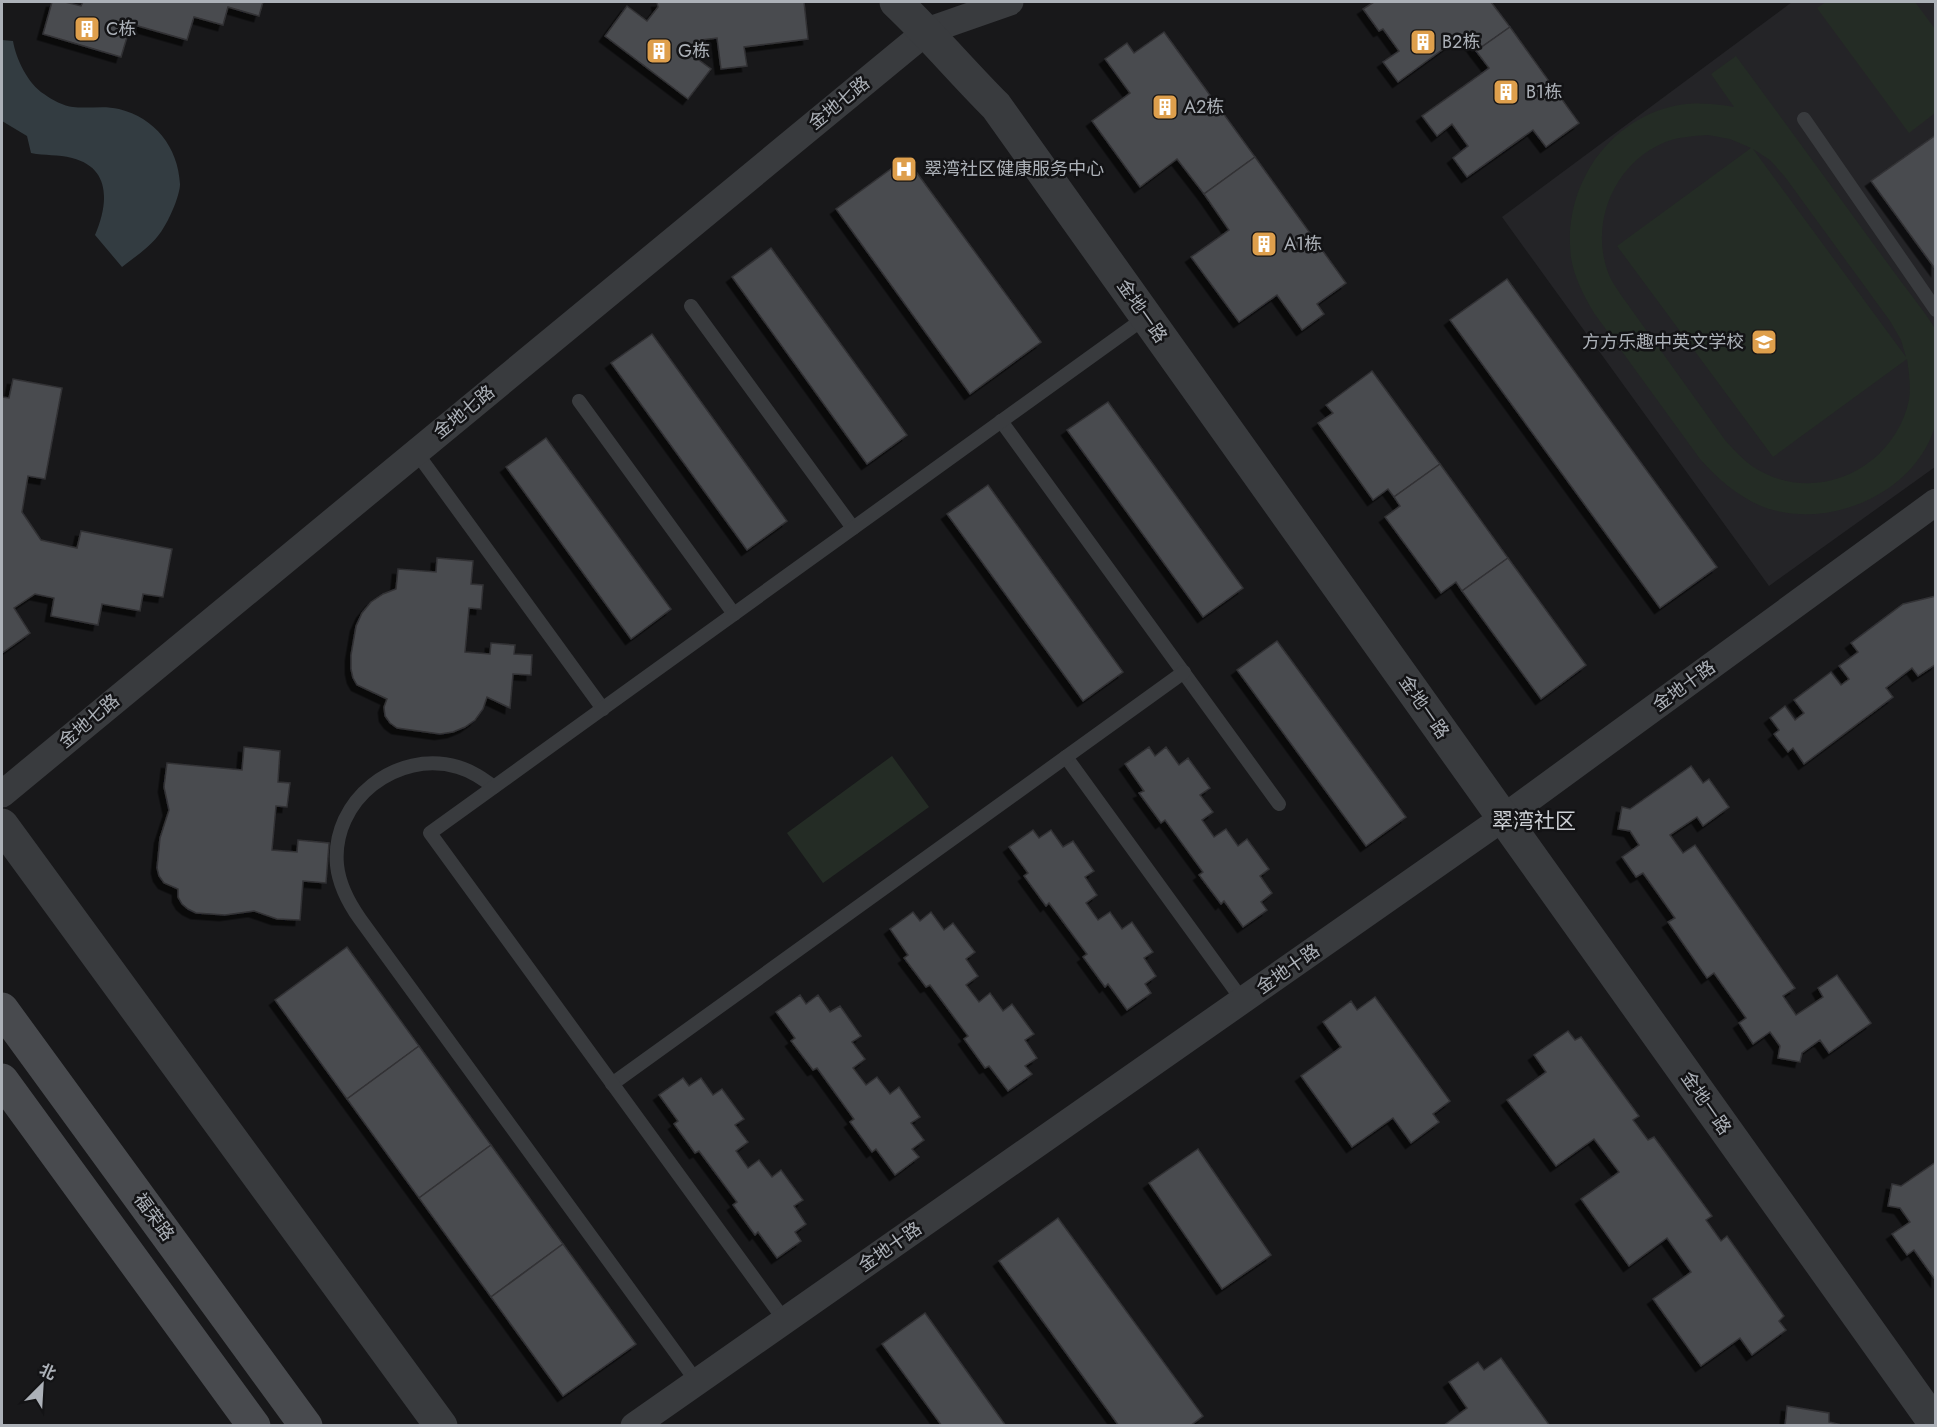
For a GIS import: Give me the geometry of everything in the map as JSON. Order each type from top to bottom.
[{"type":"main road","name":"福荣路","points":[[2,1009],[306,1425]]},
{"type":"main road","points":[[2,1080],[254,1425]]},
{"type":"street","name":"金地一路","points":[[896,2],[923,16],[955,64],[996,106],[1935,1425]]},
{"type":"street","points":[[923,16],[1010,2]]},
{"type":"street","name":"金地七路","points":[[2,794],[416,452],[923,16]]},
{"type":"street","name":"金地十路","points":[[634,1425],[1503,818],[1935,502]]},
{"type":"street","points":[[2,825],[441,1425]]},
{"type":"lane","points":[[1804,118],[1935,310]]},
{"type":"lane","points":[[692,306],[853,528]]},
{"type":"lane","points":[[785,1321],[430,833],[1146,317]]},
{"type":"lane","points":[[579,400],[734,614]]},
{"type":"lane","points":[[1001,421],[1279,804]]},
{"type":"lane","points":[[416,452],[603,708]]},
{"type":"lane","points":[[612,1084],[1184,672]]},
{"type":"lane","points":[[1066,757],[1242,1000]]},
{"type":"lane","points":[[494,787],[477,775],[458,767],[437,763],[417,764],[397,769],[379,779],[363,792],[350,808],[342,827],[337,846],[337,865],[341,885],[360,919],[697,1382]]},
{"type":"shaded area","name":"方方乐趣中英文学校","points":[[1792,2],[1935,2],[1935,467],[1769,586],[1502,217]]},
{"type":"shaded area","points":[[1826,2],[1915,2],[1935,29],[1935,113],[1909,133],[1817,8]]},
{"type":"shaded area","points":[[2,40],[13,41],[28,78],[38,90],[47,96],[69,106],[113,108],[132,113],[154,127],[169,146],[175,158],[180,184],[174,206],[155,239],[122,267],[95,235],[103,212],[104,200],[100,179],[94,170],[85,163],[72,158],[31,153],[27,136],[2,121]]},
{"type":"shaded area","points":[[1736,56],[1936,331],[1935,426],[1924,450],[1908,471],[1888,488],[1864,502],[1839,510],[1812,514],[1786,513],[1761,506],[1735,492],[1700,459],[1594,313],[1574,272],[1570,232],[1574,206],[1582,182],[1595,160],[1611,140],[1631,124],[1654,112],[1679,105],[1693,104],[1734,107],[1711,74]],"holes":[[[1708,135],[1730,139],[1751,148],[1617,246],[1773,457],[1907,359],[1910,395],[1901,424],[1887,445],[1870,462],[1849,474],[1827,481],[1803,483],[1779,479],[1747,462],[1725,440],[1609,275],[1602,236],[1604,217],[1619,181],[1646,153],[1663,143],[1679,138]],[[1753,149],[1770,160],[1785,177],[1890,321],[1901,340],[1906,357]]]},
{"type":"shaded area","points":[[892,756],[929,807],[823,883],[787,833]]},
{"type":"building","name":"C栋","points":[[52,2],[81,6],[83,2],[263,2],[259,16],[228,7],[223,25],[194,17],[187,40],[131,24],[121,57],[43,34]]},
{"type":"building","name":"G栋","points":[[657,2],[804,2],[808,39],[744,47],[747,66],[721,69],[717,38],[701,40],[691,54],[711,69],[688,99],[605,36],[627,6],[647,21],[658,7]]},
{"type":"building","name":"B2栋","points":[[1374,2],[1491,2],[1510,27],[1476,51],[1464,34],[1398,82],[1383,62],[1399,51],[1383,29],[1379,31],[1363,9]]},
{"type":"building","name":"B1栋","points":[[1510,27],[1579,123],[1546,147],[1533,130],[1467,177],[1453,158],[1468,146],[1452,124],[1437,136],[1422,116],[1489,68],[1476,51]]},
{"type":"building","name":"A2栋","points":[[1164,32],[1255,157],[1204,194],[1177,159],[1140,187],[1092,121],[1130,93],[1105,59],[1127,43],[1134,53]]},
{"type":"building","points":[[1936,135],[1936,270],[1871,181]]},
{"type":"building","name":"A1栋","points":[[1255,157],[1346,283],[1317,304],[1324,314],[1302,330],[1277,295],[1239,322],[1191,257],[1229,230],[1204,194]]},
{"type":"building","points":[[906,158],[1041,342],[970,394],[836,209]]},
{"type":"building","points":[[771,248],[907,435],[867,464],[732,277]]},
{"type":"building","points":[[1507,279],[1717,567],[1660,608],[1450,320]]},
{"type":"building","points":[[652,334],[787,521],[747,550],[611,363]]},
{"type":"building","points":[[1372,371],[1440,464],[1394,497],[1388,489],[1373,500],[1318,423],[1333,413],[1326,405]]},
{"type":"building","points":[[13,379],[62,388],[45,479],[28,476],[22,512],[41,540],[77,548],[81,531],[172,549],[163,597],[143,594],[140,611],[102,604],[98,625],[51,616],[54,598],[35,594],[14,608],[30,633],[2,653],[2,397],[9,398]]},
{"type":"building","points":[[1108,402],[1243,588],[1203,617],[1067,430]]},
{"type":"building","points":[[546,438],[671,609],[631,639],[506,467]]},
{"type":"building","points":[[1440,464],[1508,558],[1462,591],[1456,582],[1441,593],[1385,517],[1400,506],[1394,497]]},
{"type":"building","points":[[988,485],[1123,672],[1083,701],[947,514]]},
{"type":"building","points":[[437,558],[473,561],[471,584],[483,585],[481,609],[469,608],[465,652],[490,654],[491,643],[515,645],[514,654],[532,655],[531,675],[513,674],[510,708],[487,697],[483,709],[475,720],[453,732],[440,734],[397,728],[390,723],[385,716],[384,707],[387,699],[357,685],[351,669],[356,626],[362,613],[371,602],[396,589],[398,569],[436,572]]},
{"type":"building","points":[[1508,558],[1586,665],[1541,699],[1462,591]]},
{"type":"building","points":[[1936,596],[1936,664],[1918,676],[1912,668],[1886,688],[1893,697],[1804,764],[1793,748],[1788,752],[1774,734],[1779,730],[1770,718],[1785,706],[1795,720],[1804,713],[1794,700],[1831,672],[1841,685],[1849,679],[1839,666],[1858,652],[1851,643],[1903,604]]},
{"type":"building","points":[[1277,641],[1406,817],[1366,846],[1237,670]]},
{"type":"building","points":[[244,747],[280,751],[278,782],[290,783],[287,807],[276,806],[272,850],[297,852],[298,840],[329,843],[326,883],[303,881],[300,920],[277,919],[254,911],[225,915],[196,913],[182,904],[178,897],[178,889],[164,883],[159,876],[157,868],[160,838],[169,810],[164,787],[167,763],[242,770]]},
{"type":"building","points":[[1149,747],[1155,756],[1166,747],[1179,765],[1188,758],[1210,788],[1200,795],[1213,812],[1202,820],[1214,837],[1226,829],[1238,846],[1247,839],[1269,869],[1260,876],[1272,893],[1261,902],[1267,910],[1243,927],[1224,901],[1221,904],[1199,875],[1203,872],[1165,820],[1161,823],[1139,793],[1144,791],[1125,764]]},
{"type":"building","points":[[1691,766],[1703,783],[1709,779],[1729,807],[1703,826],[1697,817],[1670,835],[1683,853],[1695,845],[1795,988],[1783,996],[1796,1015],[1823,997],[1818,988],[1837,975],[1871,1023],[1829,1053],[1820,1040],[1802,1053],[1800,1062],[1778,1058],[1780,1046],[1770,1032],[1753,1044],[1739,1023],[1746,1018],[1714,973],[1707,978],[1668,922],[1675,918],[1643,873],[1636,877],[1622,857],[1639,845],[1630,831],[1618,829],[1622,807],[1630,809]]},
{"type":"building","points":[[1033,830],[1039,838],[1051,830],[1063,847],[1073,841],[1094,871],[1085,877],[1097,895],[1086,903],[1098,920],[1110,912],[1122,929],[1132,922],[1153,952],[1144,958],[1156,976],[1145,984],[1151,993],[1127,1010],[1108,984],[1105,987],[1083,957],[1087,954],[1049,903],[1046,906],[1024,876],[1028,873],[1009,847]]},
{"type":"building","points":[[913,912],[920,921],[931,912],[944,930],[953,923],[975,952],[966,959],[978,976],[966,985],[979,1002],[990,993],[1003,1011],[1012,1004],[1034,1034],[1025,1040],[1037,1058],[1025,1066],[1032,1074],[1008,1091],[989,1066],[985,1068],[964,1039],[968,1036],[930,985],[926,987],[904,958],[908,955],[890,929]]},
{"type":"building","points":[[347,947],[419,1046],[347,1099],[275,1000]]},
{"type":"building","points":[[800,995],[806,1004],[818,995],[830,1012],[840,1006],[861,1036],[852,1042],[865,1059],[853,1068],[866,1085],[877,1077],[890,1094],[899,1087],[920,1117],[911,1123],[924,1140],[912,1149],[919,1157],[895,1175],[876,1149],[872,1152],[850,1122],[854,1119],[817,1068],[813,1070],[791,1041],[795,1038],[776,1012]]},
{"type":"building","points":[[1375,997],[1450,1101],[1433,1114],[1439,1122],[1411,1143],[1393,1118],[1352,1147],[1301,1076],[1341,1047],[1323,1022],[1351,1001],[1357,1010]]},
{"type":"building","points":[[1568,1031],[1575,1040],[1581,1037],[1639,1116],[1633,1120],[1648,1140],[1654,1137],[1712,1216],[1706,1220],[1721,1241],[1727,1236],[1784,1316],[1779,1321],[1786,1330],[1752,1355],[1740,1338],[1701,1366],[1653,1299],[1691,1272],[1667,1238],[1629,1266],[1581,1199],[1619,1172],[1594,1139],[1556,1166],[1507,1100],[1546,1072],[1534,1055]]},
{"type":"building","points":[[419,1046],[491,1145],[419,1198],[347,1099]]},
{"type":"building","points":[[683,1078],[689,1086],[701,1078],[713,1095],[722,1089],[744,1119],[735,1125],[748,1142],[736,1151],[748,1168],[759,1160],[772,1177],[781,1170],[803,1200],[794,1206],[806,1224],[795,1232],[801,1241],[777,1258],[758,1232],[755,1235],[733,1205],[737,1202],[699,1151],[695,1153],[674,1124],[678,1121],[659,1095]]},
{"type":"building","points":[[491,1145],[563,1244],[491,1297],[419,1198]]},
{"type":"building","points":[[1198,1149],[1271,1255],[1222,1289],[1149,1183]]},
{"type":"building","points":[[1936,1162],[1936,1281],[1914,1250],[1907,1255],[1892,1234],[1910,1222],[1900,1208],[1888,1206],[1892,1184],[1901,1186]]},
{"type":"building","points":[[1058,1218],[1203,1416],[1190,1426],[1119,1426],[999,1261]]},
{"type":"building","points":[[563,1244],[636,1344],[563,1396],[491,1297]]},
{"type":"building","points":[[925,1313],[1006,1426],[942,1426],[882,1344]]},
{"type":"building","points":[[1501,1358],[1550,1426],[1443,1426],[1467,1408],[1449,1382],[1478,1362],[1484,1370]]},
{"type":"building","points":[[1787,1406],[1829,1413],[1829,1422],[1846,1426],[1785,1426]]},
{"type":"place","name":"C栋","points":[[87,29]]},
{"type":"place","name":"B2栋","points":[[1423,42]]},
{"type":"place","name":"G栋","points":[[659,51]]},
{"type":"place","name":"B1栋","points":[[1506,92]]},
{"type":"place","name":"A2栋","points":[[1165,107]]},
{"type":"place","name":"翠湾社区健康服务中心","points":[[904,169]]},
{"type":"place","name":"A1栋","points":[[1264,244]]},
{"type":"place","name":"方方乐趣中英文学校","points":[[1764,342]]},
{"type":"district","name":"翠湾社区","points":[[1534,821]]}]
